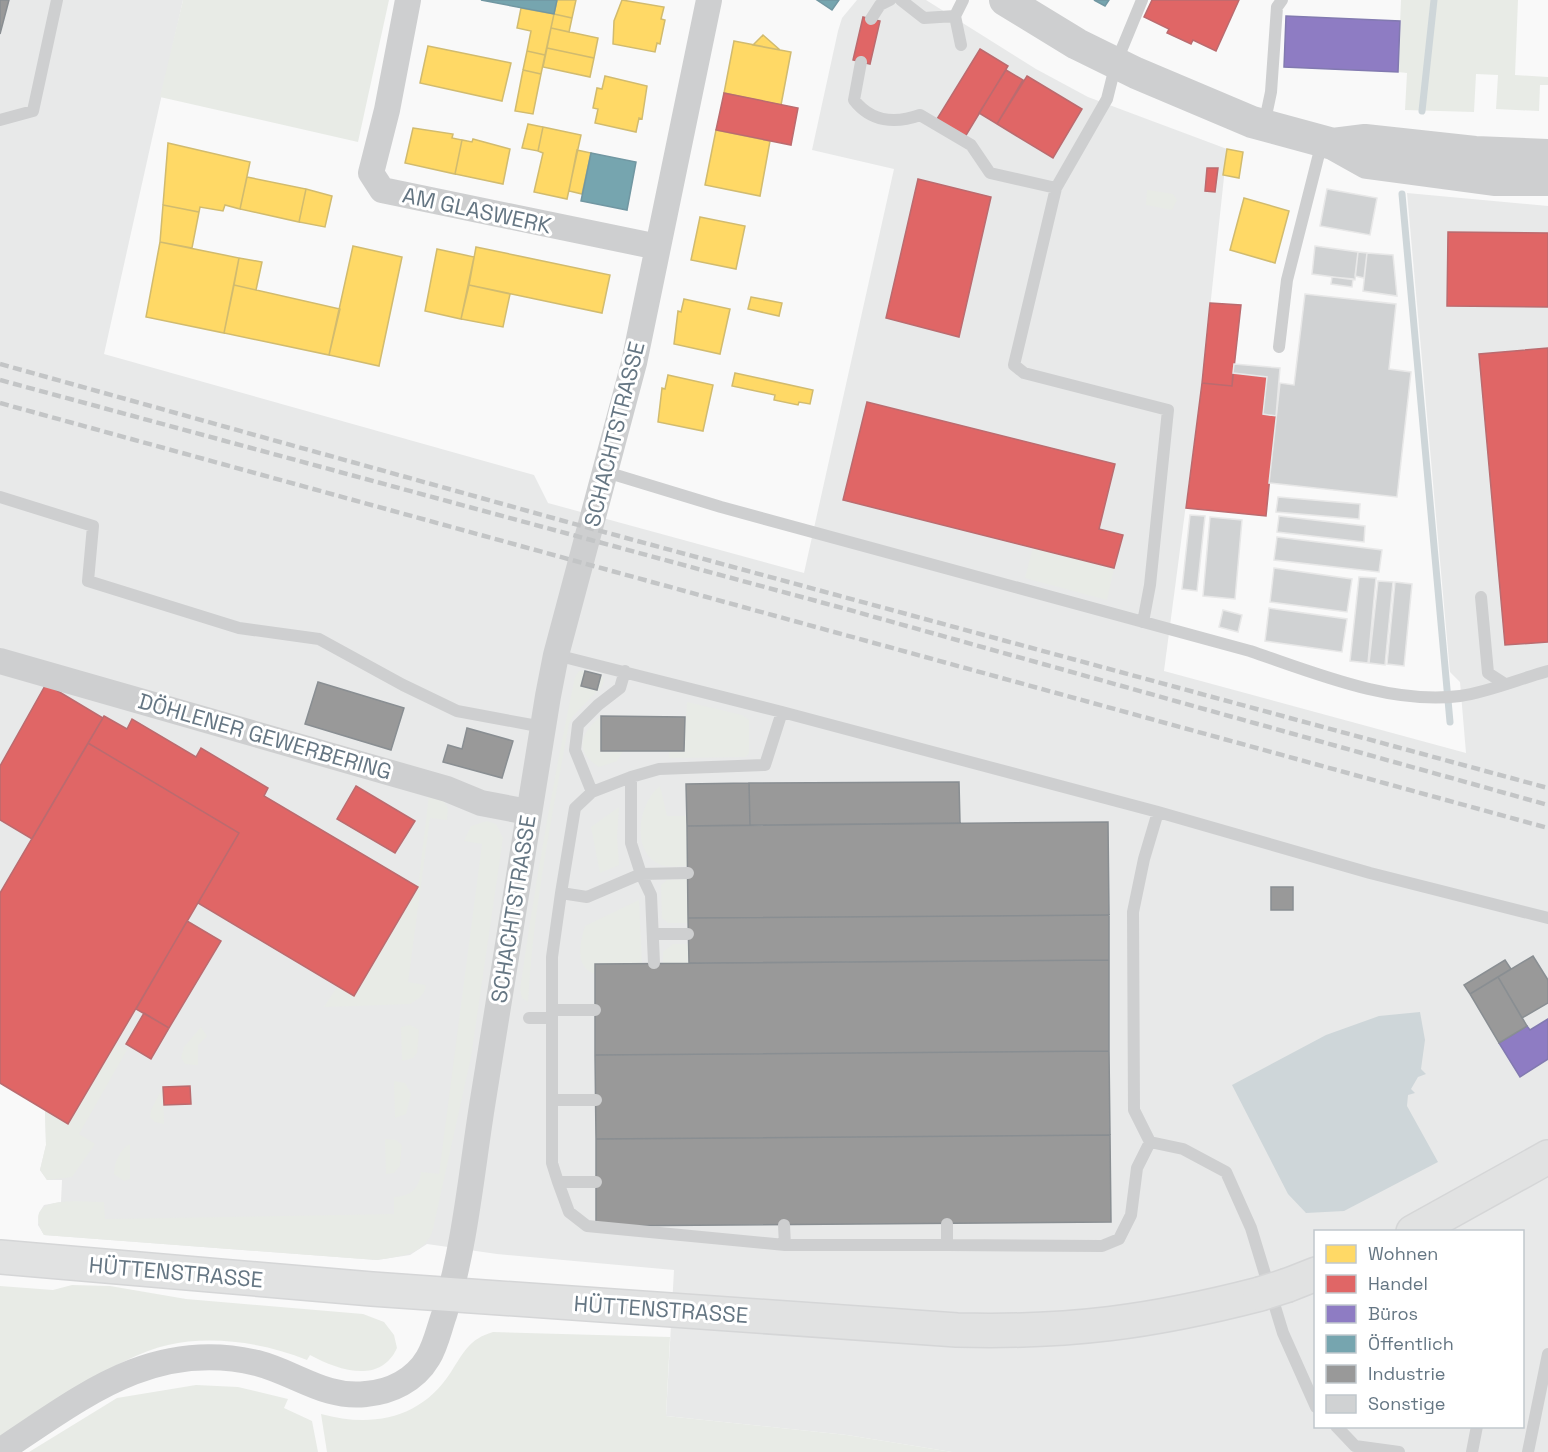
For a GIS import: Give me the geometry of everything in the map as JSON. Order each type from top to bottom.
[{"type":"main road","points":[[1417,1230],[1548,1157]]},
{"type":"main road","name":"HÜTTENSTRASSE","points":[[0,1257],[450,1294],[957,1330],[1014,1331],[1128,1323],[1184,1314],[1288,1284]]},
{"type":"street","name":"AM GLASWERK","points":[[408,0],[387,110],[371,173],[382,190],[658,247]]},
{"type":"street","name":"SCHACHTSTRASSE","points":[[0,1451],[111,1380],[146,1367],[183,1358],[208,1356],[258,1363],[337,1394],[365,1395],[389,1389],[410,1379],[428,1359],[436,1343],[463,1240],[528,812],[556,655],[634,363],[709,0]]},
{"type":"street","points":[[1005,0],[1116,63],[1228,113],[1264,126],[1328,143],[1367,163],[1494,180],[1548,180]]},
{"type":"street","points":[[1328,143],[1365,140],[1475,152],[1548,155]]},
{"type":"street","name":"DÖHLENER GEWERBERING","points":[[0,661],[447,789],[481,803],[528,812]]},
{"type":"lane","points":[[0,120],[33,111],[57,0]]},
{"type":"lane","points":[[871,19],[880,5],[890,0]]},
{"type":"lane","points":[[901,0],[924,18],[955,16]]},
{"type":"lane","points":[[961,45],[955,16],[963,0]]},
{"type":"lane","points":[[1142,0],[1116,63],[1107,99],[1056,188],[1014,365],[1024,374],[1168,410],[1150,585],[1143,622]]},
{"type":"lane","points":[[1264,126],[1271,92],[1277,7],[1282,0]]},
{"type":"lane","points":[[861,62],[854,100],[863,111],[900,122],[920,116],[971,145],[990,173],[1056,188]]},
{"type":"lane","points":[[1280,347],[1287,280],[1328,143]]},
{"type":"lane","points":[[606,472],[721,507],[1250,651],[1332,678],[1409,698],[1461,696],[1548,671]]},
{"type":"lane","points":[[0,497],[93,526],[88,581],[239,628],[320,639],[403,685],[457,711],[543,727]]},
{"type":"lane","points":[[1481,597],[1488,673],[1505,684]]},
{"type":"lane","points":[[556,655],[782,712],[1158,813],[1370,873],[1548,918]]},
{"type":"lane","points":[[592,792],[575,750],[579,725],[597,705],[620,688],[625,671]]},
{"type":"lane","points":[[782,712],[765,765],[659,769],[592,792],[575,808],[552,957],[552,1163],[569,1212],[586,1226],[785,1245],[1102,1246],[1119,1239],[1131,1215],[1137,1168],[1150,1142]]},
{"type":"lane","points":[[631,777],[630,843],[640,874],[651,895],[654,963]]},
{"type":"lane","points":[[1150,1142],[1134,1110],[1133,912],[1144,859],[1158,813]]},
{"type":"lane","points":[[561,893],[587,897],[640,874],[688,873]]},
{"type":"lane","points":[[653,934],[688,934]]},
{"type":"lane","points":[[529,1018],[595,1010]]},
{"type":"lane","points":[[552,1100],[596,1100]]},
{"type":"lane","points":[[1150,1142],[1183,1149],[1226,1172],[1251,1228],[1283,1333],[1314,1403]]},
{"type":"lane","points":[[558,1182],[596,1182]]},
{"type":"lane","points":[[947,1224],[948,1245]]},
{"type":"lane","points":[[784,1225],[785,1245]]},
{"type":"lane","points":[[1528,1452],[1548,1354]]},
{"type":"lane","points":[[1338,1428],[1355,1446],[1399,1452]]},
{"type":"lane","points":[[1472,1452],[1477,1428]]},
{"type":"shaded area","points":[[0,0],[183,0],[104,354],[534,475],[548,503],[804,573],[894,169],[812,150],[838,31],[842,18],[857,0],[926,0],[1036,69],[1088,97],[1227,149],[1202,383],[1164,671],[1466,753],[1460,682],[1450,672],[1407,193],[1548,206],[1548,1452],[952,1452],[847,1435],[666,1416],[674,1270],[497,1254],[427,1244],[410,1255],[377,1260],[44,1235],[38,1225],[39,1213],[44,1205],[61,1202],[62,1180],[47,1180],[40,1170],[46,1145],[45,1110],[0,1083]]},
{"type":"shaded area","points":[[183,0],[389,0],[358,142],[160,97]]},
{"type":"shaded area","points":[[1401,0],[1518,0],[1515,75],[1548,77],[1548,85],[1540,85],[1539,111],[1496,109],[1498,75],[1476,74],[1474,112],[1405,110],[1407,73],[1398,72]]},
{"type":"shaded area","points":[[1147,190],[1173,194],[1177,200],[1172,210],[1146,205]]},
{"type":"shaded area","points":[[1033,547],[1114,568],[1107,600],[1025,578]]},
{"type":"shaded area","points":[[579,671],[585,671],[581,686],[597,690],[601,675],[604,680],[602,686],[573,716],[569,724],[539,897],[528,1002],[522,998],[520,989],[526,950],[559,755],[575,677]]},
{"type":"shaded area","points":[[687,702],[742,715],[749,720],[749,753],[746,757],[669,758],[669,751],[684,751]]},
{"type":"shaded area","points":[[601,716],[601,751],[623,751],[617,761],[599,767],[586,755],[583,742],[589,729]]},
{"type":"shaded area","points":[[660,786],[667,816],[687,816],[688,866],[659,864],[650,858],[644,849],[641,838],[643,814],[653,793]]},
{"type":"shaded area","points":[[429,795],[440,796],[448,808],[447,820],[430,818],[408,982],[426,985],[423,994],[410,1004],[324,1007],[335,990],[418,887]]},
{"type":"shaded area","points":[[619,807],[617,837],[619,865],[600,873],[591,827]]},
{"type":"shaded area","points":[[487,821],[496,824],[503,838],[471,1057],[432,1233],[422,1246],[409,1254],[377,1260],[44,1235],[38,1222],[40,1212],[46,1206],[68,1201],[104,1202],[105,1219],[394,1214],[394,1197],[405,1195],[413,1190],[421,1172],[439,1174],[482,844],[464,841],[471,826]]},
{"type":"shaded area","points":[[688,879],[689,923],[668,923],[662,918],[661,885],[667,880]]},
{"type":"shaded area","points":[[639,900],[642,964],[595,964],[595,974],[588,971],[580,954],[585,926]]},
{"type":"shaded area","points":[[673,944],[688,944],[689,963],[663,963],[663,952]]},
{"type":"shaded area","points":[[1420,1012],[1425,1040],[1421,1069],[1426,1074],[1418,1077],[1411,1089],[1415,1093],[1408,1095],[1407,1106],[1438,1162],[1344,1211],[1306,1213],[1288,1194],[1232,1085],[1326,1035],[1379,1016]]},
{"type":"shaded area","points":[[410,1025],[419,1030],[417,1053],[413,1058],[402,1061],[401,1027]]},
{"type":"shaded area","points":[[201,1027],[207,1036],[198,1045],[198,1065],[185,1064],[181,1058],[184,1047]]},
{"type":"shaded area","points":[[115,1043],[127,1050],[79,1134],[95,1144],[72,1177],[47,1180],[40,1170],[46,1145],[45,1110],[68,1123]]},
{"type":"shaded area","points":[[394,1081],[405,1083],[411,1094],[406,1114],[395,1118]]},
{"type":"shaded area","points":[[163,1087],[164,1124],[155,1122],[150,1117],[151,1110]]},
{"type":"shaded area","points":[[385,1139],[396,1140],[402,1145],[400,1166],[394,1173],[386,1174]]},
{"type":"shaded area","points":[[130,1144],[130,1179],[124,1181],[114,1174],[114,1170],[116,1161],[126,1146]]},
{"type":"shaded area","points":[[72,1285],[110,1286],[186,1299],[363,1314],[384,1322],[394,1335],[397,1348],[390,1360],[380,1367],[358,1371],[321,1361],[310,1355],[307,1360],[274,1349],[238,1342],[202,1341],[168,1345],[127,1360],[105,1372],[0,1438],[0,1286],[53,1290]]},
{"type":"shaded area","points":[[493,1332],[670,1337],[666,1416],[847,1435],[952,1452],[327,1452],[321,1414],[359,1420],[394,1416],[410,1410],[439,1388],[473,1342]]},
{"type":"shaded area","points":[[196,1385],[238,1387],[288,1399],[284,1408],[312,1421],[318,1452],[29,1452],[117,1398]]},
{"type":"building: Wohnen","points":[[557,0],[576,0],[572,18],[554,14]]},
{"type":"building: Wohnen","points":[[622,0],[664,7],[661,19],[665,20],[660,44],[657,43],[655,52],[613,44],[614,21]]},
{"type":"building: Wohnen","points":[[521,8],[554,14],[545,55],[527,51],[531,31],[517,28]]},
{"type":"building: Wohnen","points":[[554,14],[572,18],[569,32],[551,28]]},
{"type":"building: Wohnen","points":[[551,28],[598,38],[594,58],[547,48]]},
{"type":"building: Wohnen","points":[[763,35],[780,50],[753,45]]},
{"type":"building: Wohnen","points":[[734,41],[791,52],[781,105],[724,93]]},
{"type":"building: Wohnen","points":[[428,46],[511,63],[502,101],[420,83]]},
{"type":"building: Wohnen","points":[[547,48],[594,58],[590,77],[543,67]]},
{"type":"building: Wohnen","points":[[527,51],[545,55],[541,74],[523,70]]},
{"type":"building: Wohnen","points":[[523,70],[541,74],[533,114],[515,111]]},
{"type":"building: Wohnen","points":[[605,76],[647,86],[642,119],[639,118],[636,132],[595,123],[598,109],[593,108],[597,88],[602,89]]},
{"type":"building: Wohnen","points":[[528,124],[543,127],[538,151],[522,148]]},
{"type":"building: Wohnen","points":[[543,127],[581,135],[567,199],[534,192],[543,153],[538,151]]},
{"type":"building: Wohnen","points":[[413,128],[453,134],[452,138],[462,140],[455,174],[405,163]]},
{"type":"building: Wohnen","points":[[716,130],[770,141],[760,196],[705,185]]},
{"type":"building: Wohnen","points":[[473,139],[510,149],[503,184],[455,174],[462,140],[472,142]]},
{"type":"building: Wohnen","points":[[168,143],[250,162],[240,209],[225,205],[223,211],[200,207],[199,212],[163,205]]},
{"type":"building: Wohnen","points":[[1227,149],[1243,152],[1239,178],[1223,175]]},
{"type":"building: Wohnen","points":[[577,150],[591,153],[582,194],[569,191]]},
{"type":"building: Wohnen","points":[[247,177],[306,189],[299,222],[240,209]]},
{"type":"building: Wohnen","points":[[306,189],[332,196],[325,227],[299,222]]},
{"type":"building: Wohnen","points":[[1244,198],[1289,211],[1275,263],[1230,250]]},
{"type":"building: Wohnen","points":[[163,205],[199,212],[192,248],[160,242]]},
{"type":"building: Wohnen","points":[[700,217],[745,226],[736,269],[691,260]]},
{"type":"building: Wohnen","points":[[160,242],[239,258],[224,333],[146,317]]},
{"type":"building: Wohnen","points":[[353,246],[402,257],[379,366],[329,355]]},
{"type":"building: Wohnen","points":[[476,247],[610,275],[602,313],[469,285]]},
{"type":"building: Wohnen","points":[[437,249],[474,257],[461,319],[425,311]]},
{"type":"building: Wohnen","points":[[239,258],[262,262],[256,290],[234,285]]},
{"type":"building: Wohnen","points":[[234,285],[340,309],[329,355],[224,333]]},
{"type":"building: Wohnen","points":[[469,285],[510,294],[503,327],[461,319]]},
{"type":"building: Wohnen","points":[[751,297],[782,303],[779,316],[748,309]]},
{"type":"building: Wohnen","points":[[684,299],[730,309],[720,354],[674,344],[678,311],[681,312]]},
{"type":"building: Wohnen","points":[[735,373],[813,390],[810,404],[799,402],[798,405],[774,400],[775,395],[732,386]]},
{"type":"building: Wohnen","points":[[668,375],[713,385],[703,431],[658,422],[662,388],[665,389]]},
{"type":"building: Handel","points":[[1152,0],[1239,0],[1216,51],[1193,40],[1191,44],[1167,33],[1169,29],[1144,17]]},
{"type":"building: Handel","points":[[863,17],[880,21],[870,64],[853,60]]},
{"type":"building: Handel","points":[[980,49],[1008,66],[965,137],[937,119]]},
{"type":"building: Handel","points":[[1006,70],[1023,80],[997,124],[979,113]]},
{"type":"building: Handel","points":[[1027,76],[1082,109],[1053,158],[997,124]]},
{"type":"building: Handel","points":[[724,93],[798,108],[791,145],[716,130]]},
{"type":"building: Handel","points":[[1207,168],[1218,168],[1215,192],[1205,191]]},
{"type":"building: Handel","points":[[918,179],[991,197],[959,337],[886,318]]},
{"type":"building: Handel","points":[[1448,232],[1548,233],[1548,307],[1447,306]]},
{"type":"building: Handel","points":[[1210,303],[1241,305],[1232,386],[1202,383]]},
{"type":"building: Handel","points":[[1548,348],[1548,642],[1505,645],[1479,354]]},
{"type":"building: Handel","points":[[1233,373],[1267,377],[1263,414],[1276,416],[1266,516],[1186,508],[1202,383],[1232,386]]},
{"type":"building: Handel","points":[[867,402],[1115,464],[1099,529],[1123,535],[1114,568],[843,500]]},
{"type":"building: Handel","points":[[46,684],[103,718],[32,839],[0,820],[0,766]]},
{"type":"building: Handel","points":[[104,716],[127,729],[132,719],[196,757],[201,748],[268,788],[264,796],[418,887],[354,996],[198,903],[239,833],[88,743]]},
{"type":"building: Handel","points":[[88,743],[239,833],[68,1124],[0,1083],[0,893]]},
{"type":"building: Handel","points":[[356,786],[415,821],[395,853],[337,819]]},
{"type":"building: Handel","points":[[187,921],[221,941],[169,1028],[136,1009]]},
{"type":"building: Handel","points":[[144,1013],[169,1028],[151,1059],[126,1044]]},
{"type":"building: Handel","points":[[190,1086],[191,1104],[164,1105],[163,1087]]},
{"type":"building: Büros","points":[[1286,16],[1400,21],[1398,72],[1284,67]]},
{"type":"building: Büros","points":[[1548,1019],[1548,1059],[1520,1077],[1499,1043],[1527,1026],[1530,1030]]},
{"type":"building: Öffentlich","points":[[481,0],[557,0],[554,14]]},
{"type":"building: Öffentlich","points":[[817,0],[839,0],[832,10]]},
{"type":"building: Öffentlich","points":[[1094,0],[1109,0],[1105,6]]},
{"type":"building: Öffentlich","points":[[591,153],[636,162],[627,210],[581,201]]},
{"type":"building: Industrie","points":[[0,0],[9,0],[0,34]]},
{"type":"building: Industrie","points":[[585,671],[601,675],[597,690],[581,686]]},
{"type":"building: Industrie","points":[[318,682],[404,708],[391,750],[305,724]]},
{"type":"building: Industrie","points":[[601,716],[685,717],[684,751],[601,751]]},
{"type":"building: Industrie","points":[[467,728],[513,741],[502,778],[443,762],[448,745],[462,749]]},
{"type":"building: Industrie","points":[[959,782],[960,823],[750,825],[749,783]]},
{"type":"building: Industrie","points":[[749,783],[750,825],[687,826],[686,784]]},
{"type":"building: Industrie","points":[[1108,822],[1109,915],[688,918],[687,826]]},
{"type":"building: Industrie","points":[[1271,887],[1293,887],[1293,910],[1271,910]]},
{"type":"building: Industrie","points":[[1109,915],[1109,960],[689,963],[688,918]]},
{"type":"building: Industrie","points":[[1533,956],[1548,980],[1548,1003],[1522,1018],[1498,977]]},
{"type":"building: Industrie","points":[[1109,960],[1109,1051],[595,1055],[595,964]]},
{"type":"building: Industrie","points":[[1505,960],[1511,969],[1470,994],[1464,985]]},
{"type":"building: Industrie","points":[[1498,977],[1527,1026],[1499,1043],[1470,994]]},
{"type":"building: Industrie","points":[[1109,1051],[1110,1135],[596,1139],[595,1055]]},
{"type":"building: Industrie","points":[[1110,1135],[1111,1222],[596,1226],[596,1139]]},
{"type":"building: Sonstige","points":[[1327,189],[1377,198],[1370,235],[1320,226]]},
{"type":"building: Sonstige","points":[[1315,246],[1358,252],[1355,280],[1312,274]]},
{"type":"building: Sonstige","points":[[1358,252],[1367,253],[1364,278],[1355,276]]},
{"type":"building: Sonstige","points":[[1367,253],[1393,255],[1397,296],[1363,291]]},
{"type":"building: Sonstige","points":[[1332,277],[1353,279],[1352,287],[1331,284]]},
{"type":"building: Sonstige","points":[[1305,294],[1396,304],[1389,369],[1411,372],[1397,497],[1269,483],[1280,383],[1294,385]]},
{"type":"building: Sonstige","points":[[1234,364],[1280,368],[1276,416],[1263,414],[1267,377],[1233,373]]},
{"type":"building: Sonstige","points":[[1278,497],[1360,504],[1359,519],[1276,512]]},
{"type":"building: Sonstige","points":[[1190,515],[1205,516],[1197,591],[1182,589]]},
{"type":"building: Sonstige","points":[[1279,516],[1365,526],[1364,542],[1277,532]]},
{"type":"building: Sonstige","points":[[1210,517],[1242,520],[1235,599],[1203,596]]},
{"type":"building: Sonstige","points":[[1277,537],[1382,550],[1379,572],[1274,560]]},
{"type":"building: Sonstige","points":[[1274,568],[1352,579],[1347,612],[1270,602]]},
{"type":"building: Sonstige","points":[[1359,577],[1376,578],[1368,663],[1350,661]]},
{"type":"building: Sonstige","points":[[1378,581],[1393,582],[1385,665],[1369,663]]},
{"type":"building: Sonstige","points":[[1395,582],[1412,584],[1404,666],[1387,664]]},
{"type":"building: Sonstige","points":[[1269,608],[1347,619],[1342,652],[1265,641]]},
{"type":"building: Sonstige","points":[[1223,610],[1242,615],[1238,632],[1219,627]]},
{"type":"waterway","points":[[1422,111],[1434,0]]},
{"type":"waterway","points":[[1402,194],[1450,722]]},
{"type":"railway","points":[[0,364],[571,523],[1548,788]]},
{"type":"railway","points":[[0,380],[846,609],[1548,805]]},
{"type":"railway","points":[[0,403],[1548,828]]}]
